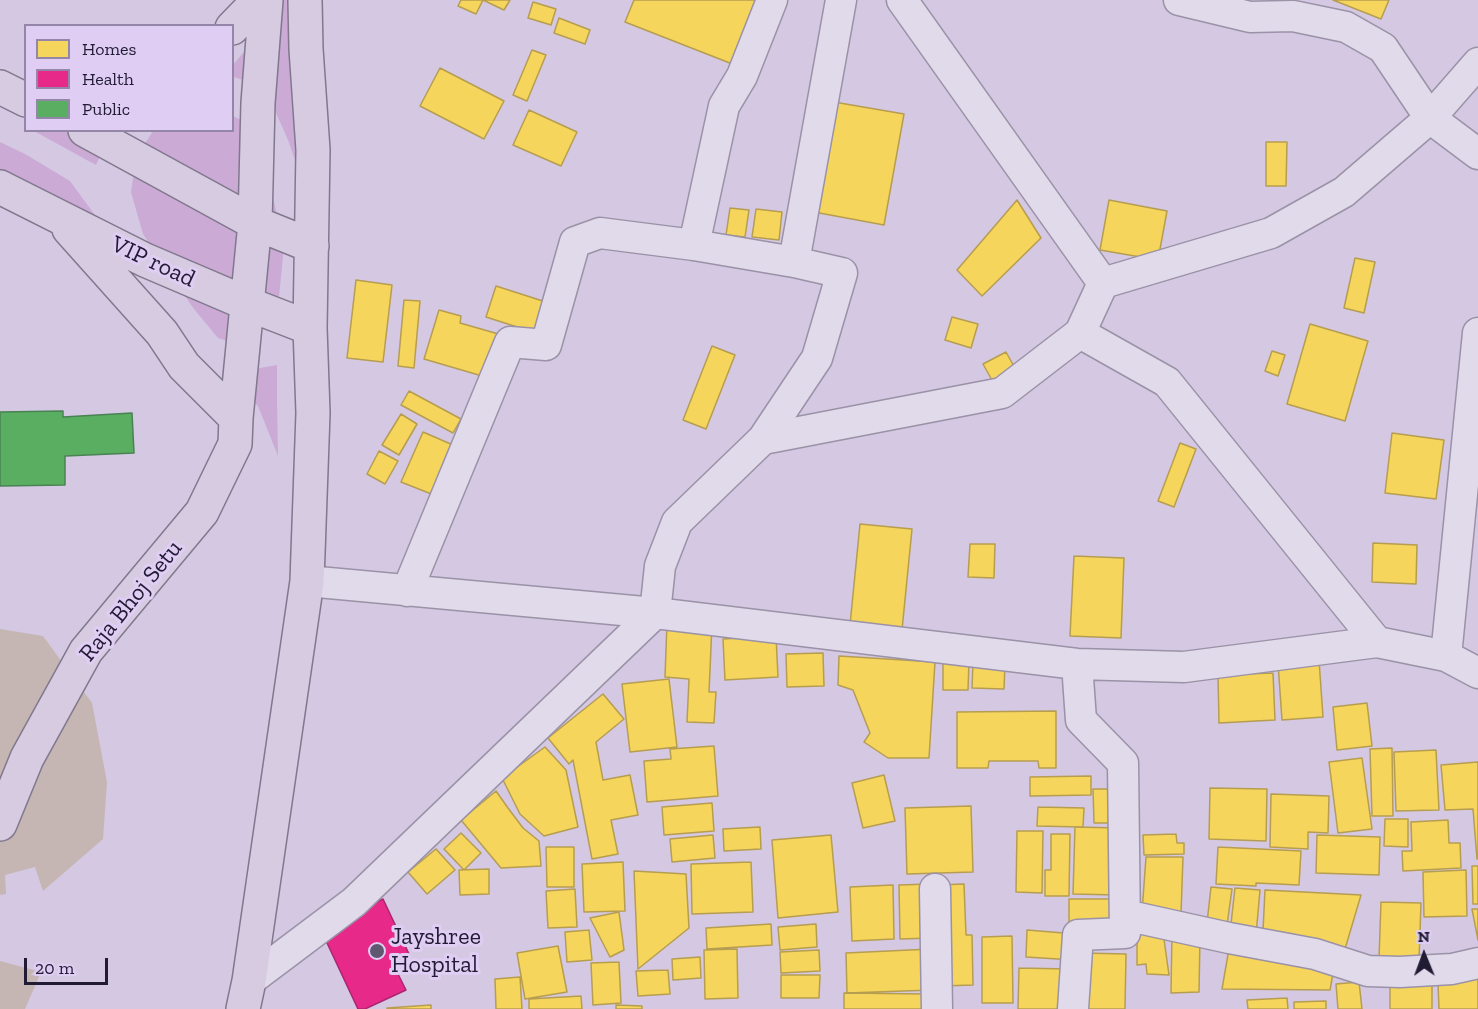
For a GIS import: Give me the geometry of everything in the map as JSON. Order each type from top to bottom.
[{"type":"main road","points":[[234,26],[259,0]]},
{"type":"main road","name":"Raja Bhoj Setu","points":[[0,824],[27,758],[86,651],[202,512],[236,431],[255,223],[258,104],[266,0]]},
{"type":"main road","points":[[246,995],[307,581],[313,413],[310,328],[313,150],[305,0]]},
{"type":"main road","points":[[90,132],[255,223],[312,246]]},
{"type":"main road","name":"VIP road","points":[[0,187],[145,260],[310,328]]},
{"type":"main road","points":[[57,216],[162,333],[184,366],[236,431]]},
{"type":"street","points":[[694,245],[724,106],[742,76],[772,0]]},
{"type":"street","points":[[794,262],[841,0]]},
{"type":"street","points":[[902,0],[1103,283]]},
{"type":"street","points":[[1179,0],[1250,17],[1293,16],[1346,27],[1383,48],[1430,118],[1478,154]]},
{"type":"street","points":[[763,439],[1002,393],[1080,333],[1103,283],[1271,233],[1344,192],[1430,118],[1478,63]]},
{"type":"street","points":[[246,995],[354,902],[655,613],[660,566],[677,522],[763,439],[817,358],[842,273],[794,262],[694,245],[600,233],[575,243],[546,345],[510,342],[407,591]]},
{"type":"street","points":[[1080,333],[1167,382],[1377,642]]},
{"type":"street","points":[[1446,656],[1478,333]]},
{"type":"street","points":[[307,581],[655,613],[1077,664],[1184,667],[1377,642],[1446,656],[1478,673]]},
{"type":"street","points":[[1073,1009],[1078,935],[1125,933],[1123,763],[1081,720],[1077,664]]},
{"type":"street","points":[[935,889],[938,1009]]},
{"type":"street","points":[[1125,915],[1228,938],[1315,954],[1368,971],[1452,969],[1478,963]]},
{"type":"shaded area","points":[[279,0],[290,0],[301,177],[273,106],[248,81],[234,77],[234,64],[270,21]]},
{"type":"shaded area","points":[[234,116],[239,119],[262,149],[284,246],[278,307],[260,333],[238,344],[218,338],[194,309],[143,234],[131,192],[136,158],[152,132],[234,132]]},
{"type":"shaded area","points":[[36,132],[111,132],[96,165]]},
{"type":"shaded area","points":[[0,142],[70,181],[97,218],[0,184]]},
{"type":"shaded area","points":[[277,365],[278,456],[258,406],[227,374]]},
{"type":"shaded area","points":[[0,629],[43,636],[92,703],[107,782],[103,839],[43,891],[35,867],[5,875],[6,894],[0,895]]},
{"type":"shaded area","points":[[0,961],[41,972],[25,1009],[0,1009]]},
{"type":"building: Homes","points":[[461,0],[483,0],[476,14],[458,6]]},
{"type":"building: Homes","points":[[483,0],[510,0],[504,10]]},
{"type":"building: Homes","points":[[634,0],[766,0],[740,67],[625,22]]},
{"type":"building: Homes","points":[[1333,0],[1389,0],[1381,19]]},
{"type":"building: Homes","points":[[533,2],[556,9],[551,25],[528,18]]},
{"type":"building: Homes","points":[[559,18],[590,30],[585,44],[554,33]]},
{"type":"building: Homes","points":[[532,50],[546,55],[527,101],[513,95]]},
{"type":"building: Homes","points":[[440,68],[504,101],[484,139],[420,106]]},
{"type":"building: Homes","points":[[834,102],[904,114],[884,225],[814,212]]},
{"type":"building: Homes","points":[[529,110],[577,132],[561,166],[513,145]]},
{"type":"building: Homes","points":[[1266,142],[1287,142],[1286,186],[1266,186]]},
{"type":"building: Homes","points":[[1017,200],[1041,238],[982,296],[957,270]]},
{"type":"building: Homes","points":[[1109,200],[1167,211],[1158,260],[1100,250]]},
{"type":"building: Homes","points":[[730,208],[749,210],[745,237],[726,235]]},
{"type":"building: Homes","points":[[756,209],[782,212],[779,240],[752,237]]},
{"type":"building: Homes","points":[[1355,258],[1375,262],[1364,313],[1344,308]]},
{"type":"building: Homes","points":[[356,280],[392,285],[383,362],[347,358]]},
{"type":"building: Homes","points":[[496,286],[549,303],[539,334],[486,317]]},
{"type":"building: Homes","points":[[404,300],[420,301],[414,368],[398,366]]},
{"type":"building: Homes","points":[[439,310],[461,316],[460,323],[502,335],[489,378],[424,359]]},
{"type":"building: Homes","points":[[952,317],[978,324],[971,348],[945,340]]},
{"type":"building: Homes","points":[[1310,324],[1368,341],[1345,421],[1287,404]]},
{"type":"building: Homes","points":[[712,346],[735,355],[706,429],[683,420]]},
{"type":"building: Homes","points":[[1272,351],[1285,355],[1278,376],[1265,371]]},
{"type":"building: Homes","points":[[1006,352],[1016,370],[993,382],[983,364]]},
{"type":"building: Homes","points":[[409,391],[461,419],[453,433],[401,405]]},
{"type":"building: Homes","points":[[401,414],[417,424],[399,455],[382,445]]},
{"type":"building: Homes","points":[[423,432],[460,448],[439,497],[401,482]]},
{"type":"building: Homes","points":[[1392,433],[1444,440],[1436,499],[1385,493]]},
{"type":"building: Homes","points":[[1180,443],[1196,449],[1174,507],[1158,501]]},
{"type":"building: Homes","points":[[379,451],[398,461],[385,484],[367,474]]},
{"type":"building: Homes","points":[[860,524],[912,529],[902,630],[850,625]]},
{"type":"building: Homes","points":[[1373,543],[1417,545],[1416,584],[1372,582]]},
{"type":"building: Homes","points":[[970,544],[995,544],[994,578],[968,577]]},
{"type":"building: Homes","points":[[1074,556],[1124,558],[1121,638],[1070,636]]},
{"type":"building: Homes","points":[[667,623],[712,625],[709,692],[716,692],[714,723],[687,722],[689,679],[665,677]]},
{"type":"building: Homes","points":[[776,636],[778,677],[725,680],[723,639]]},
{"type":"building: Homes","points":[[823,653],[824,686],[787,687],[786,654]]},
{"type":"building: Homes","points":[[839,656],[935,662],[929,758],[888,758],[864,742],[870,733],[853,690],[838,685]]},
{"type":"building: Homes","points":[[943,660],[969,661],[968,690],[943,690]]},
{"type":"building: Homes","points":[[1319,660],[1323,717],[1282,720],[1278,663]]},
{"type":"building: Homes","points":[[973,662],[1005,663],[1004,689],[972,688]]},
{"type":"building: Homes","points":[[1273,673],[1275,720],[1219,723],[1218,675]]},
{"type":"building: Homes","points":[[669,679],[677,747],[630,752],[622,684]]},
{"type":"building: Homes","points":[[603,694],[624,719],[596,742],[603,780],[630,775],[638,815],[611,820],[618,854],[592,859],[573,760],[569,764],[548,738]]},
{"type":"building: Homes","points":[[1367,703],[1372,746],[1337,750],[1333,707]]},
{"type":"building: Homes","points":[[1056,711],[1056,768],[1039,768],[1038,761],[989,761],[988,768],[957,768],[957,712]]},
{"type":"building: Homes","points":[[714,746],[718,796],[647,802],[644,761],[671,759],[670,749]]},
{"type":"building: Homes","points":[[545,747],[566,770],[578,827],[544,836],[520,814],[502,778]]},
{"type":"building: Homes","points":[[1392,748],[1393,816],[1372,816],[1370,749]]},
{"type":"building: Homes","points":[[1436,750],[1439,810],[1396,811],[1394,752]]},
{"type":"building: Homes","points":[[1362,758],[1372,829],[1338,833],[1329,762]]},
{"type":"building: Homes","points":[[1478,762],[1477,859],[1473,809],[1445,810],[1441,765]]},
{"type":"building: Homes","points":[[884,775],[895,821],[863,828],[852,783]]},
{"type":"building: Homes","points":[[1091,776],[1091,795],[1030,796],[1030,777]]},
{"type":"building: Homes","points":[[1210,788],[1267,789],[1266,841],[1209,839]]},
{"type":"building: Homes","points":[[1093,789],[1112,789],[1113,823],[1094,823]]},
{"type":"building: Homes","points":[[496,791],[523,828],[539,841],[541,866],[501,868],[461,820]]},
{"type":"building: Homes","points":[[1271,794],[1329,796],[1328,833],[1308,832],[1308,849],[1270,847]]},
{"type":"building: Homes","points":[[712,803],[714,831],[664,835],[662,807]]},
{"type":"building: Homes","points":[[971,806],[973,872],[907,874],[905,808]]},
{"type":"building: Homes","points":[[1038,807],[1084,808],[1083,827],[1037,826]]},
{"type":"building: Homes","points":[[1385,819],[1408,819],[1408,847],[1384,846]]},
{"type":"building: Homes","points":[[1448,820],[1449,843],[1460,843],[1461,868],[1403,871],[1402,851],[1412,851],[1411,822]]},
{"type":"building: Homes","points":[[760,827],[761,849],[724,851],[723,829]]},
{"type":"building: Homes","points":[[1075,827],[1119,828],[1117,895],[1073,894]]},
{"type":"building: Homes","points":[[1017,831],[1043,831],[1042,893],[1016,892]]},
{"type":"building: Homes","points":[[461,833],[481,853],[464,870],[444,849]]},
{"type":"building: Homes","points":[[1051,834],[1070,834],[1069,896],[1045,896],[1045,870],[1051,870]]},
{"type":"building: Homes","points":[[1176,834],[1177,843],[1184,843],[1184,854],[1144,855],[1143,835]]},
{"type":"building: Homes","points":[[713,835],[715,858],[672,862],[670,839]]},
{"type":"building: Homes","points":[[831,835],[838,912],[778,918],[772,840]]},
{"type":"building: Homes","points":[[1317,835],[1380,837],[1379,875],[1316,873]]},
{"type":"building: Homes","points":[[546,847],[574,847],[574,887],[547,887]]},
{"type":"building: Homes","points":[[1218,847],[1301,851],[1299,885],[1216,884]]},
{"type":"building: Homes","points":[[436,849],[455,870],[427,894],[408,872]]},
{"type":"building: Homes","points":[[1146,857],[1183,857],[1181,914],[1142,912]]},
{"type":"building: Homes","points":[[623,862],[625,911],[584,912],[582,864]]},
{"type":"building: Homes","points":[[751,862],[753,912],[692,914],[691,864]]},
{"type":"building: Homes","points":[[1472,866],[1478,866],[1478,904],[1473,904]]},
{"type":"building: Homes","points":[[489,869],[489,894],[460,895],[459,870]]},
{"type":"building: Homes","points":[[1466,870],[1467,916],[1424,917],[1423,872]]},
{"type":"building: Homes","points":[[634,871],[686,874],[689,928],[638,969]]},
{"type":"building: Homes","points":[[930,884],[932,938],[900,939],[899,885]]},
{"type":"building: Homes","points":[[964,884],[966,935],[972,935],[973,985],[942,986],[938,885]]},
{"type":"building: Homes","points":[[893,885],[894,939],[852,941],[850,887]]},
{"type":"building: Homes","points":[[1211,887],[1232,889],[1227,925],[1207,923]]},
{"type":"building: Homes","points":[[1235,888],[1260,890],[1256,935],[1230,933]]},
{"type":"building: Homes","points":[[575,889],[577,927],[548,928],[546,891]]},
{"type":"building: Homes","points":[[1265,890],[1361,895],[1345,949],[1263,931]]},
{"type":"building: Homes","points":[[1069,899],[1122,899],[1122,929],[1069,929]]},
{"type":"building: Homes","points":[[1381,902],[1421,903],[1419,960],[1379,959]]},
{"type":"building: Homes","points":[[1472,909],[1478,909],[1478,940]]},
{"type":"building: Homes","points":[[619,912],[624,950],[610,957],[590,918]]},
{"type":"building: Homes","points":[[771,924],[772,945],[707,949],[706,928]]},
{"type":"building: Homes","points":[[816,924],[817,947],[780,950],[778,927]]},
{"type":"building: Homes","points":[[1162,925],[1169,975],[1147,974],[1146,964],[1137,965],[1137,927]]},
{"type":"building: Homes","points":[[589,930],[592,960],[567,962],[565,932]]},
{"type":"building: Homes","points":[[1027,930],[1076,934],[1074,960],[1026,957]]},
{"type":"building: Homes","points":[[1172,932],[1200,937],[1199,992],[1171,993]]},
{"type":"building: Homes","points":[[1012,936],[1013,1003],[982,1003],[982,937]]},
{"type":"building: Homes","points":[[1230,943],[1334,968],[1330,990],[1222,989]]},
{"type":"building: Homes","points":[[558,946],[567,992],[525,999],[517,953]]},
{"type":"building: Homes","points":[[737,949],[738,998],[705,999],[704,950]]},
{"type":"building: Homes","points":[[931,949],[932,990],[847,993],[846,953]]},
{"type":"building: Homes","points":[[819,950],[820,971],[781,973],[780,952]]},
{"type":"building: Homes","points":[[1082,953],[1126,954],[1125,1009],[1080,1009]]},
{"type":"building: Homes","points":[[700,957],[701,978],[673,980],[672,959]]},
{"type":"building: Homes","points":[[619,962],[621,1003],[593,1005],[591,963]]},
{"type":"building: Homes","points":[[1019,968],[1068,969],[1067,1009],[1018,1009]]},
{"type":"building: Homes","points":[[668,970],[670,994],[638,996],[636,971]]},
{"type":"building: Homes","points":[[1478,974],[1478,1009],[1439,1009],[1438,983]]},
{"type":"building: Homes","points":[[781,975],[820,975],[819,998],[781,998]]},
{"type":"building: Homes","points":[[1390,975],[1432,975],[1432,1009],[1390,1009]]},
{"type":"building: Homes","points":[[520,977],[522,1009],[496,1009],[495,979]]},
{"type":"building: Homes","points":[[1359,982],[1362,1009],[1338,1009],[1336,984]]},
{"type":"building: Homes","points":[[844,993],[926,994],[925,1009],[844,1009]]},
{"type":"building: Homes","points":[[581,996],[582,1009],[529,1009],[529,999]]},
{"type":"building: Homes","points":[[1287,998],[1288,1009],[1248,1009],[1247,1000]]},
{"type":"building: Homes","points":[[1326,1001],[1326,1009],[1294,1009],[1294,1002]]},
{"type":"building: Homes","points":[[431,1005],[431,1009],[387,1009],[387,1008]]},
{"type":"building: Homes","points":[[616,1005],[642,1006],[642,1009],[616,1009]]},
{"type":"building: Health","points":[[383,899],[410,956],[393,964],[406,990],[365,1009],[358,1009],[320,928]]},
{"type":"building: Public","points":[[63,411],[63,417],[132,413],[134,453],[65,456],[65,485],[0,486],[0,412]]},
{"type":"place","name":"Jayshree Hospital","points":[[377,951]]}]
